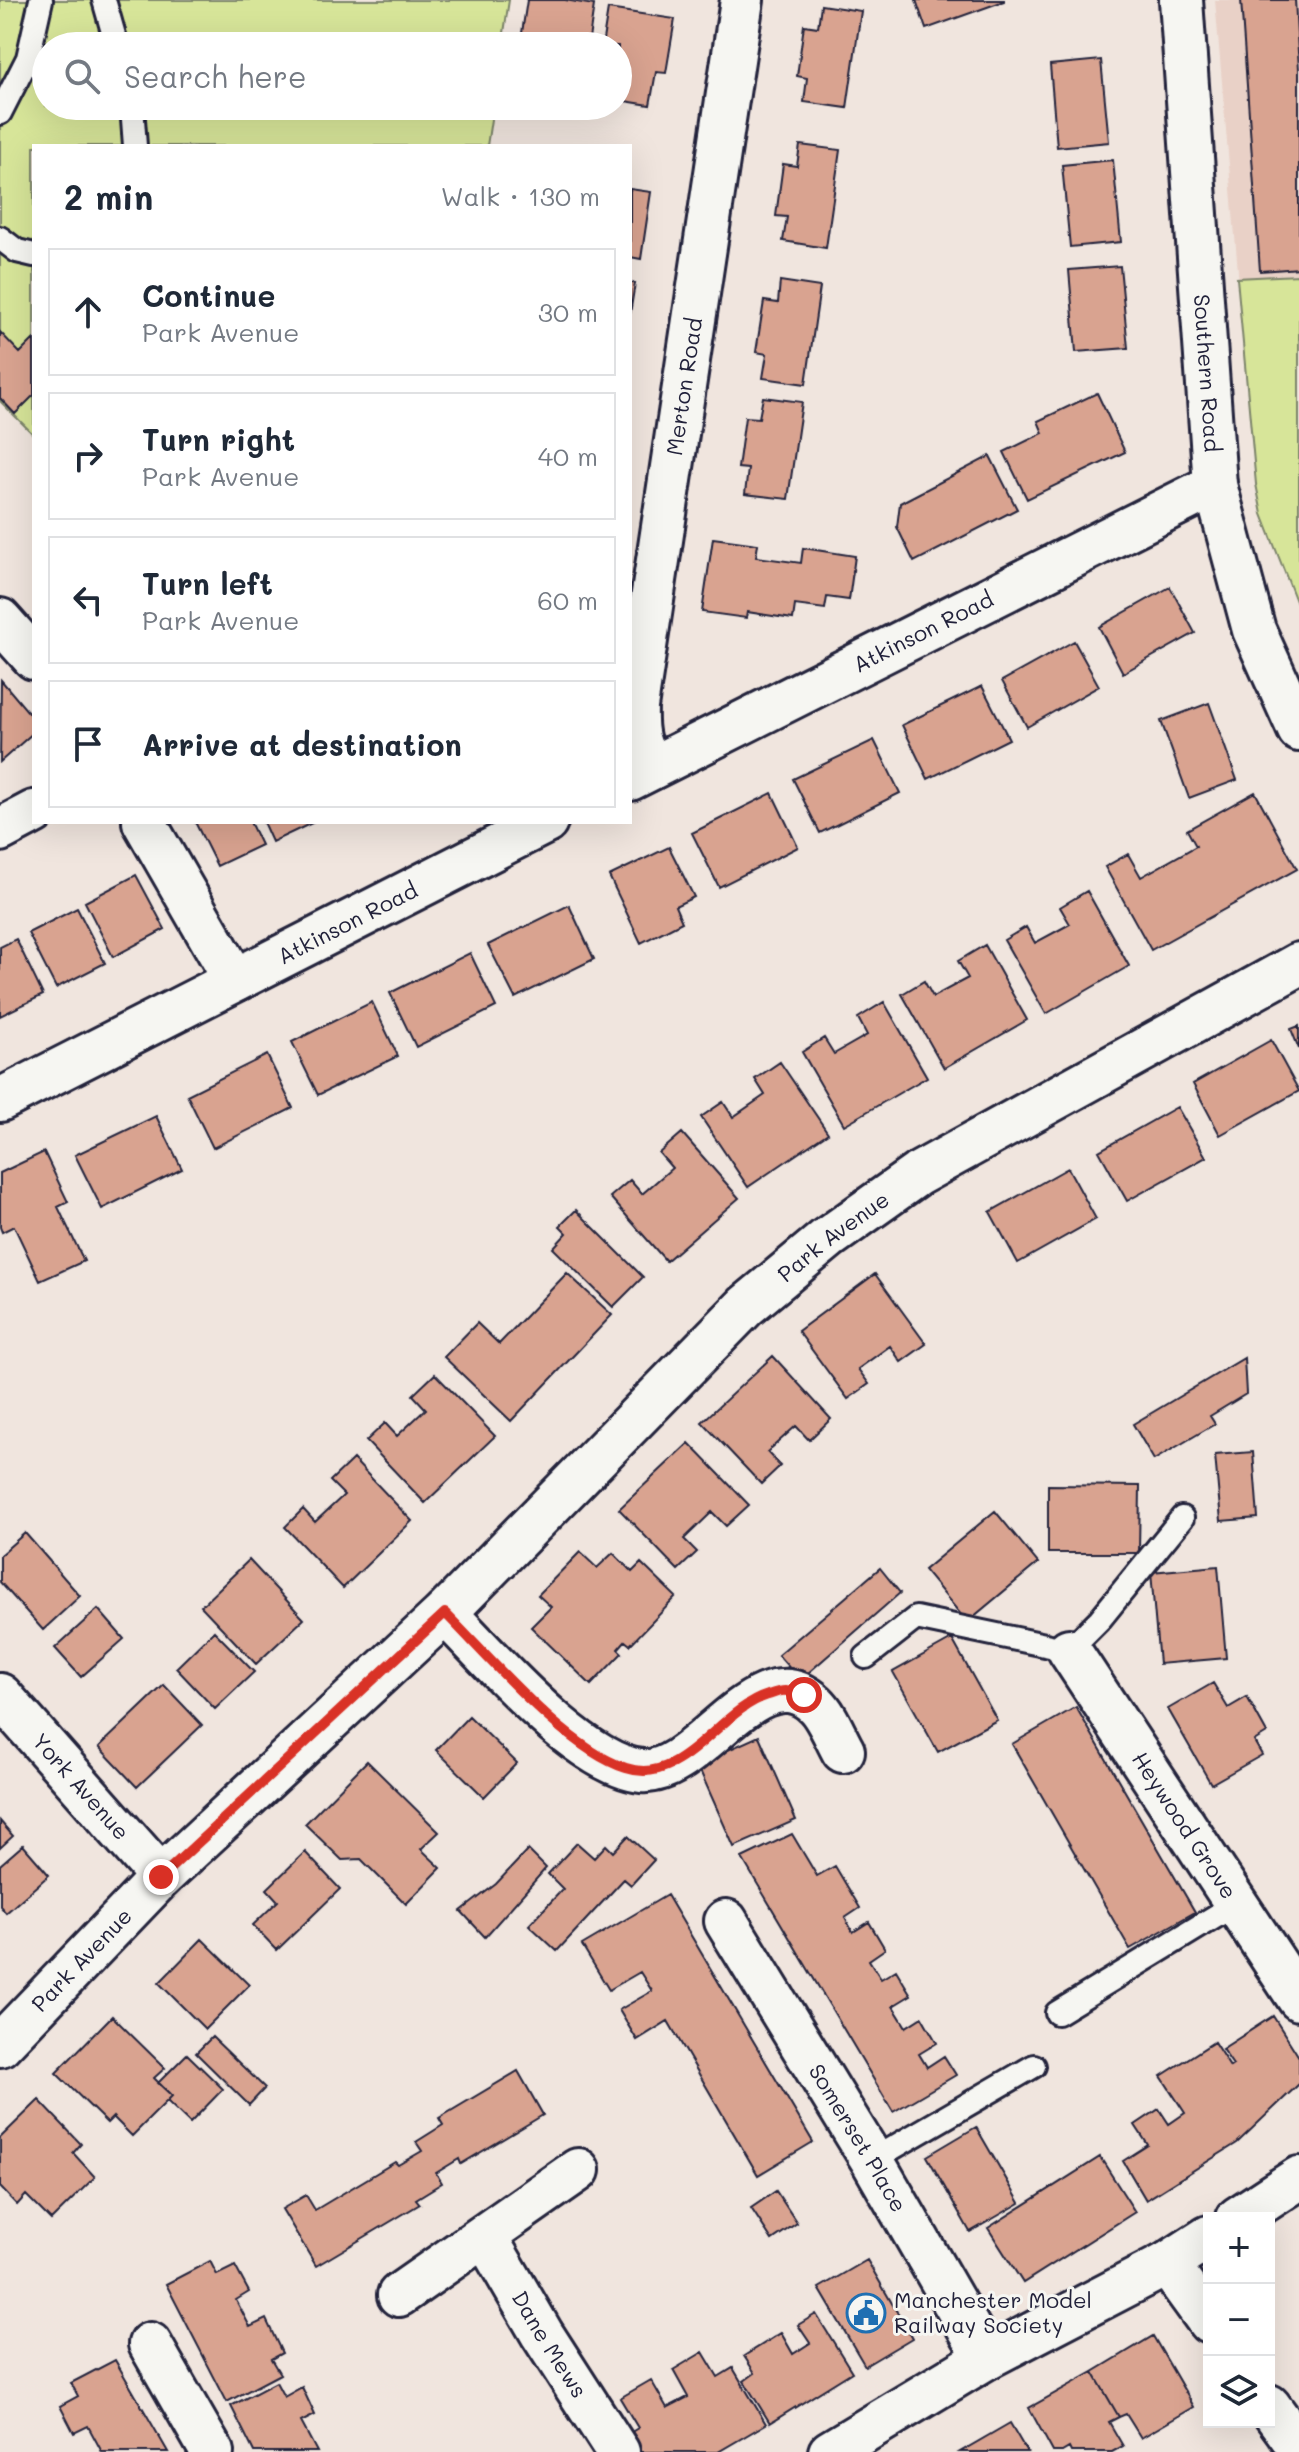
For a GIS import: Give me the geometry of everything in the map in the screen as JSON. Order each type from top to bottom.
[{"type":"street","name":"Merton Road","points":[[640,774],[640,748],[635,733],[636,707],[742,0]]},
{"type":"street","name":"Southern Road","points":[[1181,0],[1215,485],[1254,630],[1299,730]]},
{"type":"street","name":"Atkinson Road","points":[[640,774],[1215,485]]},
{"type":"street","points":[[0,620],[32,656]]},
{"type":"street","points":[[0,830],[32,813]]},
{"type":"street","points":[[145,824],[235,980]]},
{"type":"street","name":"Atkinson Road","points":[[0,1100],[542,824]]},
{"type":"street","name":"Park Avenue","points":[[0,2045],[161,1877],[445,1613],[746,1306],[828,1238],[918,1174],[1299,964]]},
{"type":"street","points":[[445,1613],[552,1721],[596,1754],[627,1769],[646,1772],[666,1768],[684,1757],[734,1714],[759,1698],[785,1690],[804,1695],[818,1706],[843,1751]]},
{"type":"street","name":"Heywood Grove","points":[[1069,1650],[1299,1999]]},
{"type":"street","name":"York Avenue","points":[[0,1695],[161,1877]]},
{"type":"street","name":"Somerset Place","points":[[726,1921],[872,2160],[986,2358]]},
{"type":"street","points":[[399,2295],[578,2170]]},
{"type":"street","points":[[1247,2212],[1299,2178]]},
{"type":"street","name":"Dane Mews","points":[[485,2236],[542,2334],[618,2452]]},
{"type":"street","points":[[830,2452],[986,2358],[1167,2264],[1203,2241]]},
{"type":"street","points":[[1167,2264],[1203,2314]]},
{"type":"street","points":[[150,2344],[212,2452]]},
{"type":"street","points":[[1275,2414],[1299,2447]]},
{"type":"lane","points":[[34,32],[41,0]]},
{"type":"lane","points":[[104,0],[113,32]]},
{"type":"lane","points":[[0,113],[28,58],[32,40]]},
{"type":"lane","points":[[133,120],[135,144]]},
{"type":"lane","points":[[0,238],[17,251],[32,255]]},
{"type":"lane","points":[[866,1657],[916,1618],[1069,1650],[1100,1619],[1182,1518]]},
{"type":"lane","points":[[1057,2013],[1236,1904]]},
{"type":"lane","points":[[872,2160],[1034,2066]]},
{"type":"shaded area","points":[[1215,0],[1299,0],[1299,609],[1262,514],[1256,484]]},
{"type":"green space","points":[[0,0],[509,0],[504,32],[32,32],[32,120],[491,120],[487,144],[32,144],[32,433],[0,401]]},
{"type":"green space","points":[[1299,275],[1299,609],[1262,514],[1256,484],[1237,278]]},
{"type":"building","points":[[527,0],[565,0],[594,5],[590,32],[522,32]]},
{"type":"building","points":[[916,0],[1004,0],[1004,1],[926,29]]},
{"type":"building","points":[[1241,0],[1295,0],[1299,70],[1299,268],[1260,271]]},
{"type":"building","points":[[821,5],[861,11],[847,108],[804,102],[807,78],[797,76],[804,25],[818,27]]},
{"type":"building","points":[[608,9],[675,19],[666,73],[656,72],[650,105],[632,102],[632,32],[604,32]]},
{"type":"building","points":[[1101,60],[1109,142],[1057,147],[1050,65]]},
{"type":"building","points":[[800,145],[840,150],[826,248],[783,241],[787,217],[776,216],[783,164],[797,166]]},
{"type":"building","points":[[1113,160],[1121,242],[1070,247],[1062,165]]},
{"type":"building","points":[[632,189],[651,192],[641,259],[632,257]]},
{"type":"building","points":[[1120,266],[1128,348],[1076,352],[1069,270]]},
{"type":"building","points":[[780,281],[820,287],[806,384],[763,378],[767,354],[756,352],[764,301],[778,303]]},
{"type":"building","points":[[0,332],[20,353],[32,341],[32,397],[15,414],[0,398]]},
{"type":"building","points":[[1097,393],[1125,452],[1027,499],[1004,452],[1043,433],[1038,421]]},
{"type":"building","points":[[763,397],[802,402],[788,499],[745,494],[748,469],[738,468],[745,417],[759,418]]},
{"type":"building","points":[[990,456],[1017,509],[914,562],[897,527],[900,503]]},
{"type":"building","points":[[713,538],[758,544],[756,557],[801,563],[803,548],[855,556],[849,600],[827,597],[825,609],[795,605],[793,619],[747,612],[746,618],[702,612]]},
{"type":"building","points":[[1170,587],[1195,633],[1123,673],[1099,627]]},
{"type":"building","points":[[1074,641],[1099,686],[1027,727],[1002,681]]},
{"type":"building","points":[[1,680],[32,717],[32,734],[0,762]]},
{"type":"building","points":[[982,686],[1009,739],[928,779],[902,725]]},
{"type":"building","points":[[1209,703],[1237,780],[1189,798],[1161,721]]},
{"type":"building","points":[[874,740],[900,793],[820,833],[793,779]]},
{"type":"building","points":[[1255,792],[1297,869],[1151,950],[1105,867],[1128,854],[1141,877],[1196,846],[1187,830]]},
{"type":"building","points":[[772,793],[798,847],[719,887],[692,833]]},
{"type":"building","points":[[196,824],[251,824],[261,845],[217,866]]},
{"type":"building","points":[[264,824],[310,824],[272,842]]},
{"type":"building","points":[[669,847],[694,897],[675,906],[682,922],[641,943],[609,876]]},
{"type":"building","points":[[136,875],[165,929],[113,957],[85,902]]},
{"type":"building","points":[[1087,891],[1129,966],[1046,1014],[1004,940],[1026,927],[1035,943],[1070,924],[1060,907]]},
{"type":"building","points":[[569,905],[594,959],[515,998],[488,945]]},
{"type":"building","points":[[77,908],[105,963],[56,988],[28,933]]},
{"type":"building","points":[[16,939],[43,995],[0,1016],[0,947]]},
{"type":"building","points":[[985,945],[1027,1020],[944,1068],[902,994],[924,981],[933,997],[968,978],[958,961]]},
{"type":"building","points":[[470,953],[496,1007],[416,1047],[390,993]]},
{"type":"building","points":[[372,1002],[398,1056],[318,1095],[292,1042]]},
{"type":"building","points":[[884,1002],[927,1077],[844,1125],[802,1052],[824,1038],[834,1054],[867,1035],[858,1018]]},
{"type":"building","points":[[1299,1026],[1299,1049],[1291,1029]]},
{"type":"building","points":[[1271,1040],[1299,1091],[1220,1135],[1193,1084]]},
{"type":"building","points":[[267,1055],[293,1108],[213,1148],[187,1095]]},
{"type":"building","points":[[780,1062],[828,1133],[748,1187],[701,1117],[723,1102],[733,1117],[765,1095],[755,1079]]},
{"type":"building","points":[[1177,1107],[1206,1157],[1127,1201],[1099,1151]]},
{"type":"building","points":[[156,1116],[182,1169],[102,1209],[75,1155]]},
{"type":"building","points":[[682,1133],[739,1198],[666,1261],[610,1197],[630,1180],[642,1194],[672,1168],[659,1153]]},
{"type":"building","points":[[44,1152],[68,1202],[58,1207],[84,1261],[40,1281],[14,1226],[2,1232],[0,1227],[0,1173]]},
{"type":"building","points":[[1068,1168],[1096,1219],[1018,1263],[990,1212]]},
{"type":"building","points":[[576,1210],[643,1277],[613,1307],[553,1248],[567,1233],[560,1226]]},
{"type":"building","points":[[567,1273],[612,1315],[511,1421],[444,1357],[477,1323],[499,1344]]},
{"type":"building","points":[[875,1274],[926,1344],[901,1362],[890,1346],[858,1369],[869,1384],[848,1399],[798,1331]]},
{"type":"building","points":[[773,1356],[831,1419],[809,1440],[796,1426],[767,1452],[780,1466],[761,1484],[702,1422]]},
{"type":"building","points":[[1244,1358],[1246,1394],[1210,1416],[1215,1424],[1154,1460],[1133,1424]]},
{"type":"building","points":[[435,1374],[495,1436],[425,1503],[366,1441],[385,1423],[397,1436],[426,1409],[413,1395]]},
{"type":"building","points":[[689,1443],[749,1505],[726,1526],[712,1512],[684,1539],[697,1552],[678,1570],[619,1509]]},
{"type":"building","points":[[1253,1452],[1258,1518],[1221,1521],[1215,1455]]},
{"type":"building","points":[[353,1459],[412,1521],[343,1588],[285,1527],[303,1509],[315,1522],[344,1495],[330,1481]]},
{"type":"building","points":[[1048,1485],[1140,1486],[1139,1553],[1048,1553]]},
{"type":"building","points":[[995,1511],[1038,1563],[967,1622],[924,1570]]},
{"type":"building","points":[[25,1533],[80,1596],[43,1630],[0,1582],[0,1555]]},
{"type":"building","points":[[580,1552],[597,1568],[613,1553],[632,1572],[641,1563],[676,1597],[630,1645],[625,1641],[618,1649],[622,1653],[591,1685],[531,1627],[551,1607],[538,1595]]},
{"type":"building","points":[[249,1560],[304,1619],[256,1664],[201,1606]]},
{"type":"building","points":[[1218,1566],[1226,1658],[1159,1664],[1151,1572]]},
{"type":"building","points":[[880,1568],[900,1593],[800,1680],[778,1655]]},
{"type":"building","points":[[98,1609],[124,1639],[81,1677],[55,1648]]},
{"type":"building","points":[[214,1631],[254,1672],[215,1709],[176,1668]]},
{"type":"building","points":[[952,1639],[997,1720],[938,1752],[893,1672]]},
{"type":"building","points":[[1213,1683],[1228,1708],[1247,1697],[1267,1733],[1254,1741],[1262,1755],[1211,1784],[1168,1709]]},
{"type":"building","points":[[164,1685],[202,1725],[137,1787],[99,1747]]},
{"type":"building","points":[[1076,1707],[1195,1912],[1130,1949],[1012,1744]]},
{"type":"building","points":[[469,1716],[517,1763],[484,1797],[436,1750]]},
{"type":"building","points":[[759,1736],[796,1820],[734,1847],[697,1764]]},
{"type":"building","points":[[367,1761],[439,1832],[421,1849],[441,1868],[406,1904],[361,1859],[342,1860],[305,1824]]},
{"type":"building","points":[[0,1821],[13,1836],[0,1848]]},
{"type":"building","points":[[792,1834],[817,1876],[835,1866],[860,1908],[845,1918],[853,1932],[869,1922],[885,1949],[869,1960],[881,1979],[896,1970],[911,1995],[893,2006],[906,2027],[922,2017],[937,2043],[919,2054],[927,2067],[944,2056],[956,2075],[893,2112],[742,1858]]},
{"type":"building","points":[[628,1836],[654,1860],[631,1885],[624,1879],[557,1951],[529,1925],[563,1889],[548,1874],[577,1843],[594,1858],[606,1845],[613,1852]]},
{"type":"building","points":[[23,1845],[49,1875],[6,1913],[0,1906],[0,1865]]},
{"type":"building","points":[[528,1850],[546,1868],[485,1937],[461,1911],[496,1884]]},
{"type":"building","points":[[305,1852],[340,1889],[277,1950],[253,1925],[278,1901],[267,1889]]},
{"type":"building","points":[[667,1895],[813,2142],[758,2175],[668,2021],[637,2040],[619,2010],[652,1991],[640,1972],[609,1990],[582,1945]]},
{"type":"building","points":[[202,1939],[249,1985],[205,2029],[159,1983]]},
{"type":"building","points":[[112,2016],[165,2068],[154,2078],[172,2096],[132,2136],[113,2117],[107,2123],[56,2073]]},
{"type":"building","points":[[1273,2016],[1299,2057],[1299,2084],[1237,2143],[1146,2200],[1123,2161],[1148,2145],[1135,2125],[1159,2109],[1169,2124],[1185,2113],[1161,2076],[1214,2042],[1230,2067],[1233,2065],[1222,2049]]},
{"type":"building","points":[[212,2037],[265,2088],[249,2105],[196,2053]]},
{"type":"building","points":[[187,2054],[223,2089],[190,2123],[167,2101],[172,2096],[158,2083]]},
{"type":"building","points":[[518,2071],[543,2115],[461,2164],[459,2159],[436,2173],[442,2183],[416,2199],[420,2204],[316,2266],[282,2209],[306,2195],[315,2210],[395,2162],[398,2165],[422,2151],[416,2142],[443,2125],[439,2118]]},
{"type":"building","points":[[39,2100],[81,2144],[73,2153],[95,2177],[51,2220],[26,2195],[17,2205],[0,2187],[0,2138]]},
{"type":"building","points":[[976,2127],[1020,2203],[970,2232],[927,2156]]},
{"type":"building","points":[[1100,2157],[1135,2212],[1023,2283],[988,2228]]},
{"type":"building","points":[[776,2191],[797,2223],[772,2240],[751,2208]]},
{"type":"building","name":"Manchester Model Railway Society","points":[[867,2260],[912,2338],[865,2366],[819,2288]]},
{"type":"building","points":[[210,2261],[217,2275],[235,2266],[249,2292],[236,2300],[250,2327],[266,2319],[282,2353],[271,2359],[280,2374],[227,2402],[166,2284]]},
{"type":"building","points":[[816,2314],[852,2372],[770,2423],[744,2381],[755,2373],[744,2356],[781,2333],[793,2354],[810,2343],[798,2325]]},
{"type":"building","points":[[1153,2336],[1194,2407],[1141,2438],[1126,2414],[1119,2417],[1093,2372]]},
{"type":"building","points":[[703,2352],[718,2377],[733,2368],[766,2424],[718,2452],[632,2452],[623,2437],[638,2428],[620,2398],[651,2380],[667,2408],[688,2397],[673,2370]]},
{"type":"building","points":[[115,2360],[168,2452],[102,2452],[88,2426],[74,2433],[60,2406],[78,2396],[71,2383]]},
{"type":"building","points":[[1093,2372],[1119,2417],[1109,2422],[1123,2446],[1112,2452],[1071,2452],[1069,2448],[1053,2452],[1029,2408]]},
{"type":"building","points":[[276,2382],[284,2397],[302,2387],[315,2415],[301,2422],[317,2452],[254,2452],[231,2406]]},
{"type":"building","points":[[1010,2423],[1027,2452],[960,2452]]},
{"type":"place","name":"Manchester Model Railway Society","points":[[866,2313]]},
{"type":"route","points":[[161,1877],[445,1613],[552,1721],[596,1754],[627,1769],[646,1772],[666,1768],[759,1698],[785,1690],[804,1695]]}]
